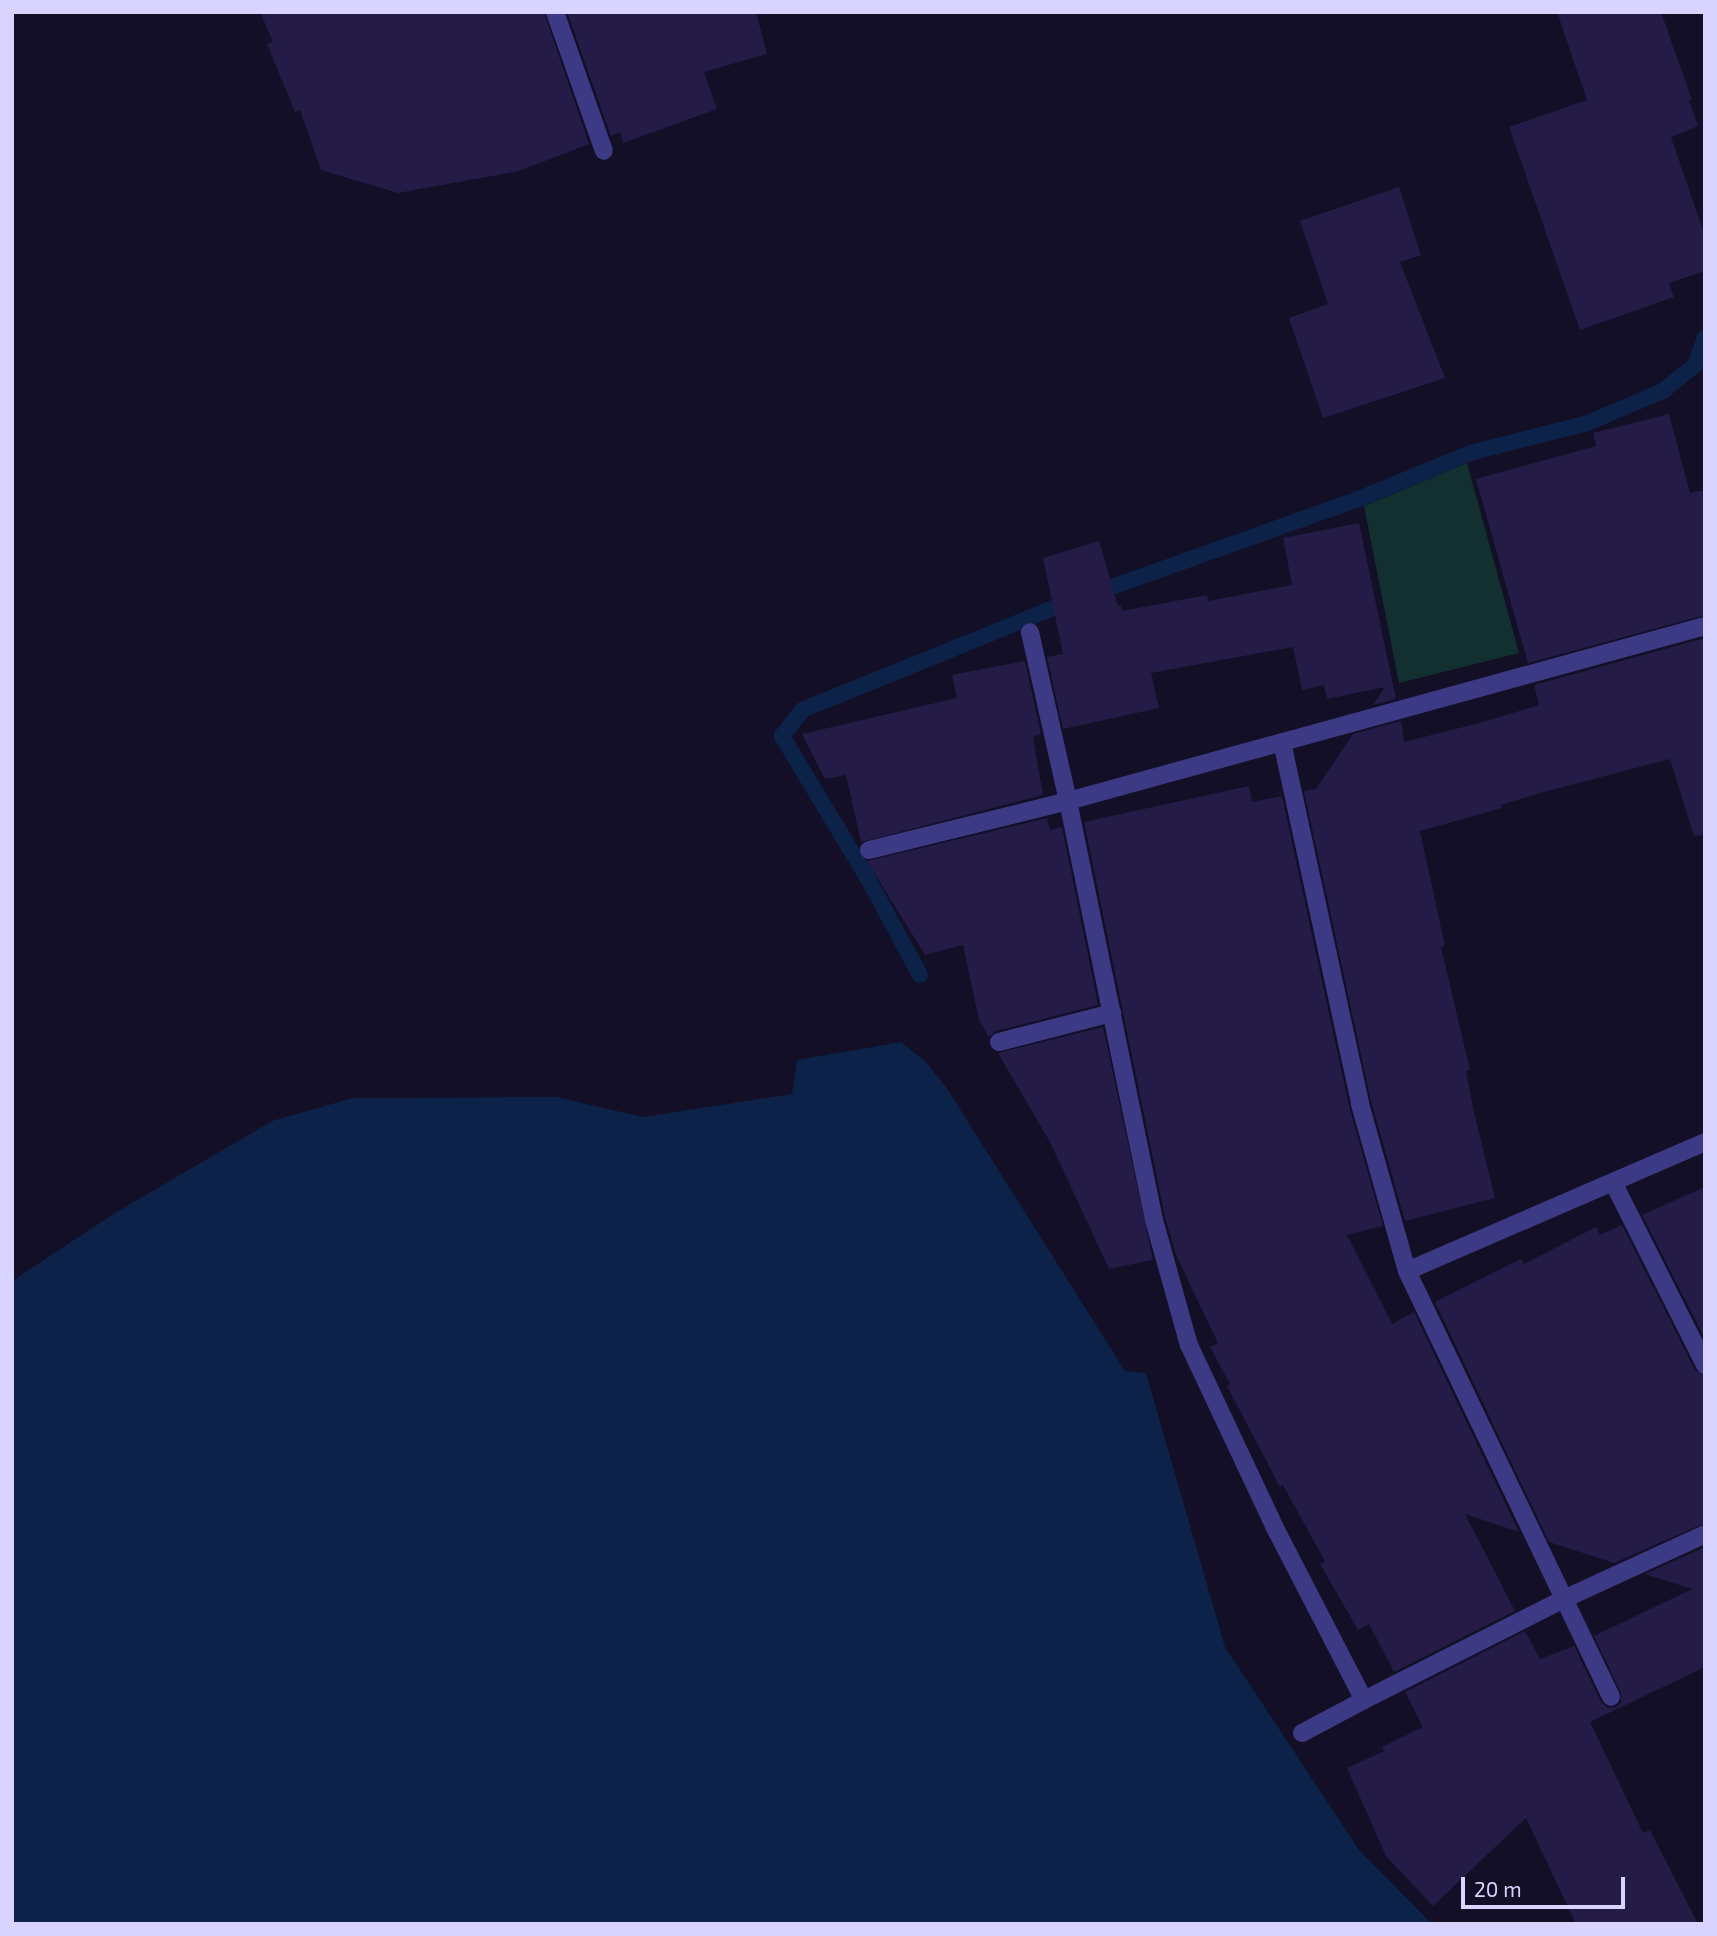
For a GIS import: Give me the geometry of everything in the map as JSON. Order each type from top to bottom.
[{"type":"street","points":[[555,12],[604,151]]},
{"type":"street","points":[[869,850],[1068,801],[1705,626]]},
{"type":"street","points":[[1030,632],[1068,801],[1154,1220],[1189,1345],[1274,1526],[1364,1700]]},
{"type":"street","points":[[1282,742],[1360,1104],[1407,1271],[1611,1697]]},
{"type":"street","points":[[999,1042],[1112,1013]]},
{"type":"street","points":[[1407,1271],[1705,1142]]},
{"type":"street","points":[[1613,1182],[1705,1365]]},
{"type":"street","points":[[1302,1733],[1564,1599],[1705,1534]]},
{"type":"green space","points":[[1467,463],[1519,653],[1399,683],[1364,506]]},
{"type":"water","points":[[901,1042],[926,1062],[948,1090],[1125,1371],[1146,1373],[1225,1647],[1359,1850],[1432,1924],[12,1924],[12,1281],[115,1213],[272,1121],[353,1098],[556,1097],[643,1117],[792,1094],[797,1060]]},
{"type":"building","points":[[260,12],[544,12],[589,144],[519,171],[398,193],[321,170],[300,110],[295,112],[267,44],[273,42]]},
{"type":"building","points":[[567,12],[756,12],[767,54],[704,72],[717,109],[623,143],[620,132],[611,136]]},
{"type":"building","points":[[1557,12],[1661,12],[1692,100],[1689,101],[1698,126],[1671,137],[1705,236],[1705,271],[1669,283],[1674,297],[1580,330],[1509,127],[1587,100]]},
{"type":"building","points":[[1399,187],[1421,255],[1400,262],[1445,378],[1323,418],[1289,318],[1328,304],[1300,221]]},
{"type":"building","points":[[1669,414],[1690,493],[1705,490],[1705,615],[1528,663],[1476,479],[1596,446],[1593,433]]},
{"type":"building","points":[[1359,523],[1396,699],[1373,705],[1385,687],[1327,699],[1324,685],[1302,690],[1293,647],[1151,673],[1159,708],[1063,729],[1047,657],[1063,654],[1043,558],[1099,541],[1118,606],[1121,605],[1122,611],[1207,595],[1208,601],[1292,585],[1283,538]]},
{"type":"building","points":[[1705,638],[1705,835],[1694,836],[1670,759],[1540,793],[1501,805],[1502,808],[1420,831],[1445,946],[1441,947],[1470,1070],[1466,1071],[1474,1112],[1495,1198],[1405,1221],[1371,1101],[1304,791],[1316,789],[1353,734],[1401,721],[1404,742],[1483,722],[1539,705],[1534,685]]},
{"type":"building","points":[[1025,661],[1041,734],[1033,737],[1043,795],[861,842],[846,775],[825,779],[802,734],[957,698],[952,675]]},
{"type":"building","points":[[1249,786],[1252,802],[1282,796],[1349,1106],[1383,1226],[1347,1235],[1392,1324],[1414,1312],[1519,1532],[1465,1514],[1515,1611],[1394,1672],[1369,1624],[1358,1630],[1320,1564],[1325,1561],[1283,1485],[1280,1487],[1227,1386],[1230,1384],[1210,1347],[1218,1343],[1176,1255],[1165,1217],[1084,822]]},
{"type":"building","points":[[1047,818],[1050,830],[1062,827],[1098,1005],[996,1031],[989,1037],[979,1020],[963,945],[925,955],[867,861]]},
{"type":"building","points":[[1103,1027],[1153,1260],[1109,1269],[1050,1142],[998,1053]]},
{"type":"building","points":[[1705,1187],[1705,1339],[1642,1215]]},
{"type":"building","points":[[1622,1225],[1695,1370],[1705,1376],[1705,1523],[1614,1563],[1549,1542],[1435,1302],[1521,1259],[1524,1264],[1596,1227],[1600,1235]]},
{"type":"building","points":[[1705,1547],[1705,1667],[1590,1722],[1643,1833],[1650,1830],[1698,1924],[1576,1924],[1526,1818],[1433,1906],[1386,1856],[1347,1768],[1384,1751],[1382,1747],[1423,1727],[1405,1692],[1525,1631],[1540,1659],[1574,1646],[1601,1702],[1609,1708],[1616,1707],[1621,1703],[1621,1693],[1594,1636],[1692,1589],[1645,1574]]},
{"type":"waterway","points":[[1092,594],[1361,498],[1470,453],[1585,424],[1663,391],[1695,365],[1705,338]]},
{"type":"waterway","points":[[920,975],[867,877],[782,736],[802,710],[1071,601]]}]
